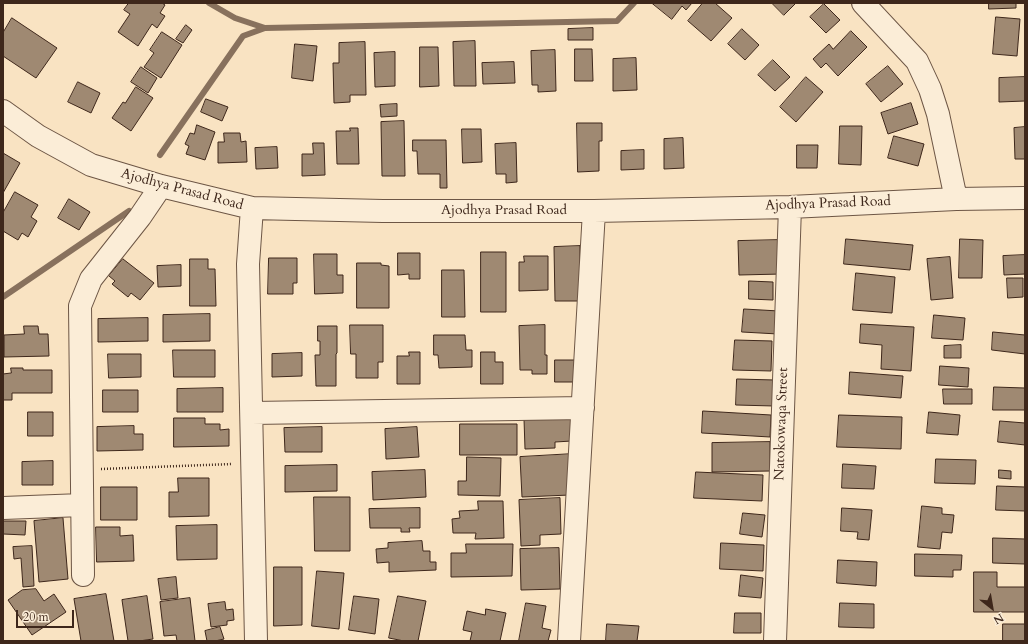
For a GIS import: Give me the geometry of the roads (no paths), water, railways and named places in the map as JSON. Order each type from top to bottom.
[{"type":"street","points":[[863,3],[917,61],[930,89],[938,114],[956,199]]},
{"type":"street","name":"Ajodhya Prasad Road","points":[[3,111],[38,136],[92,165],[161,186],[252,208],[383,211],[594,211],[790,207],[956,199],[1025,198]]},
{"type":"street","points":[[83,575],[80,306],[91,279],[140,217],[161,186]]},
{"type":"street","name":"Natokowaqa Street","points":[[775,641],[790,207]]},
{"type":"street","points":[[252,208],[248,264],[256,641]]},
{"type":"street","points":[[569,641],[594,211]]},
{"type":"street","points":[[252,414],[583,408]]},
{"type":"street","points":[[3,508],[82,505]]},
{"type":"waterway","points":[[209,3],[235,18],[265,28]]},
{"type":"waterway","points":[[160,155],[243,36],[265,28],[617,21],[634,3]]},
{"type":"waterway","points":[[3,297],[129,211]]}]
